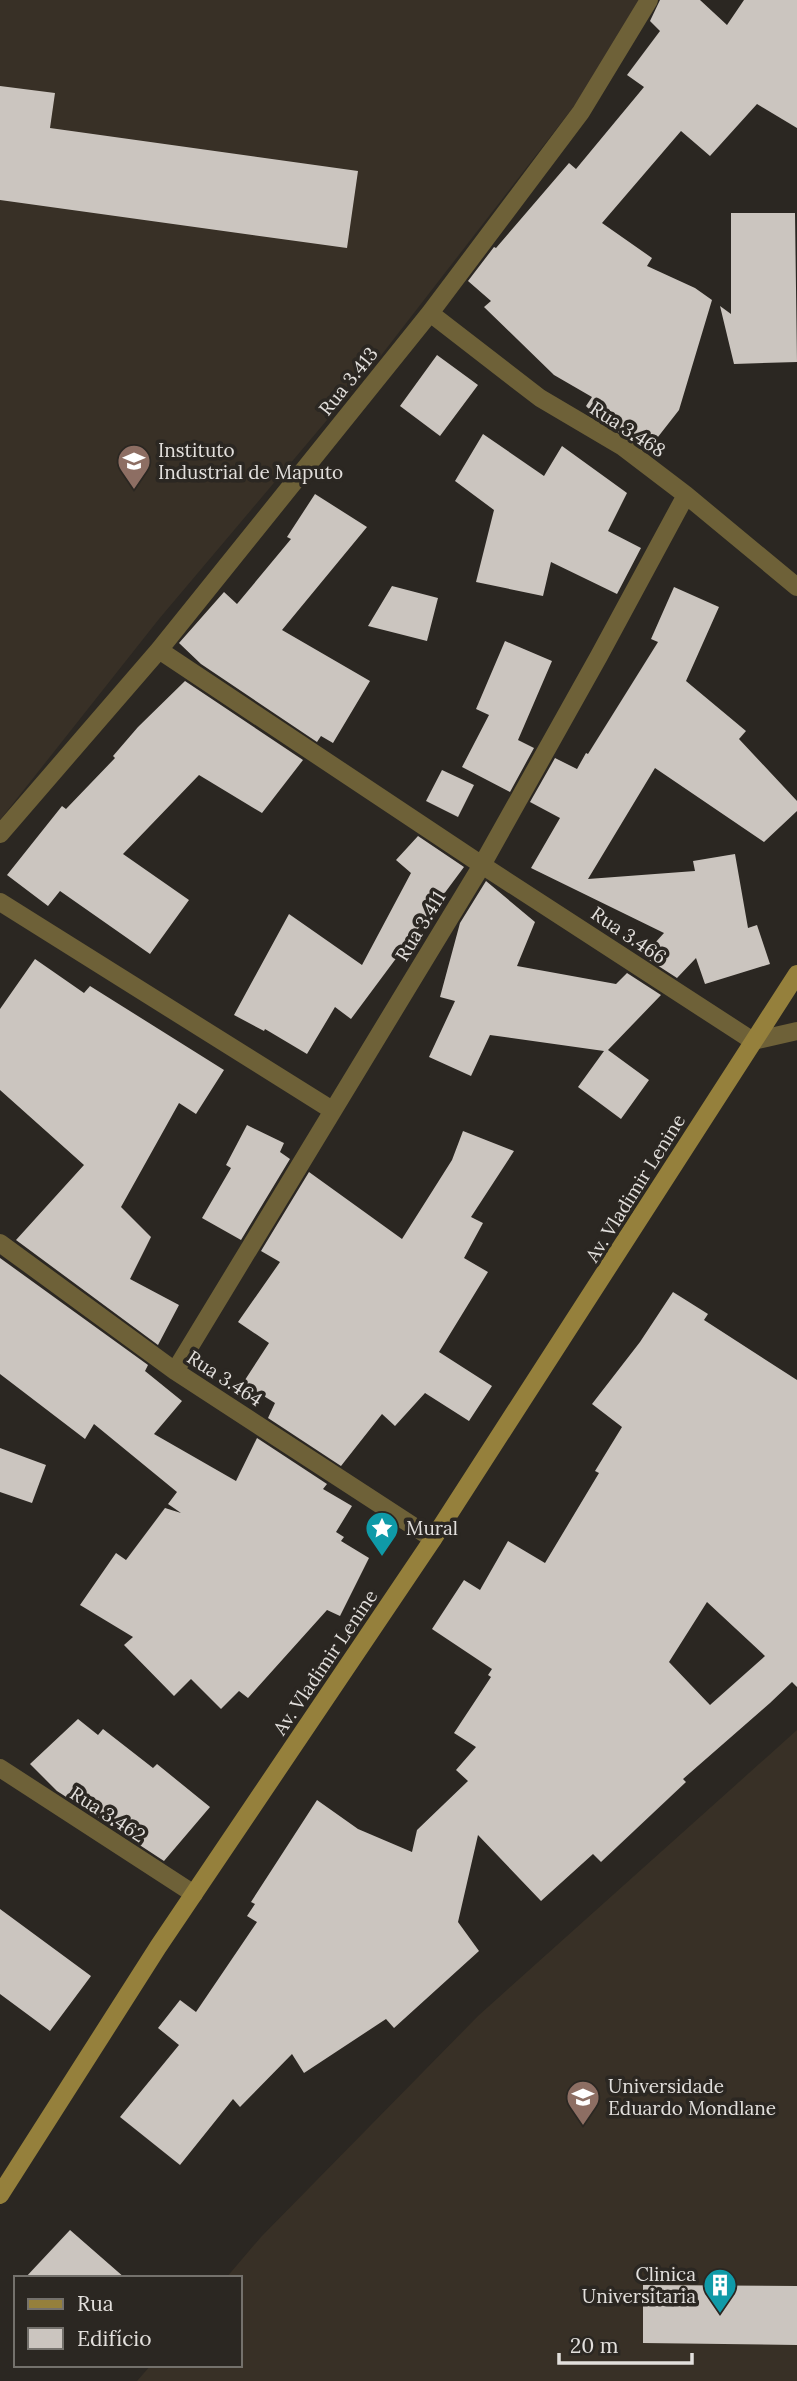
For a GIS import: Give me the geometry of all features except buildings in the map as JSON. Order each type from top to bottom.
[{"type":"main road","name":"Av. Vladimir Lenine","points":[[0,2195],[194,1894],[433,1539],[797,974]]},
{"type":"street","name":"Rua 3.413","points":[[0,834],[159,650],[430,313],[581,112],[649,0]]},
{"type":"street","name":"Rua 3.468","points":[[430,313],[540,398],[623,447],[797,587]]},
{"type":"street","name":"Rua 3.411","points":[[175,1371],[482,865],[686,495]]},
{"type":"street","name":"Rua 3.466","points":[[159,650],[753,1041]]},
{"type":"street","points":[[0,902],[332,1110]]},
{"type":"street","points":[[753,1041],[797,1031]]},
{"type":"street","name":"Rua 3.464","points":[[0,1243],[175,1371],[433,1539]]},
{"type":"street","name":"Rua 3.462","points":[[0,1768],[194,1894]]},
{"type":"shaded area","name":"Instituto Industrial de Maputo","points":[[0,0],[641,0],[585,92],[376,362],[159,619],[0,820]]},
{"type":"shaded area","name":"Universidade Eduardo Mondlane","points":[[797,1730],[797,2381],[137,2381],[149,2367],[242,2367],[242,2276],[228,2276],[261,2237],[478,2016]]},
{"type":"place","name":"Instituto Industrial de Maputo","points":[[134,491]]},
{"type":"place","name":"Mural","points":[[382,1558]]},
{"type":"place","name":"Universidade Eduardo Mondlane","points":[[583,2127]]},
{"type":"place","name":"Clinica Universitaria","points":[[720,2315]]}]
